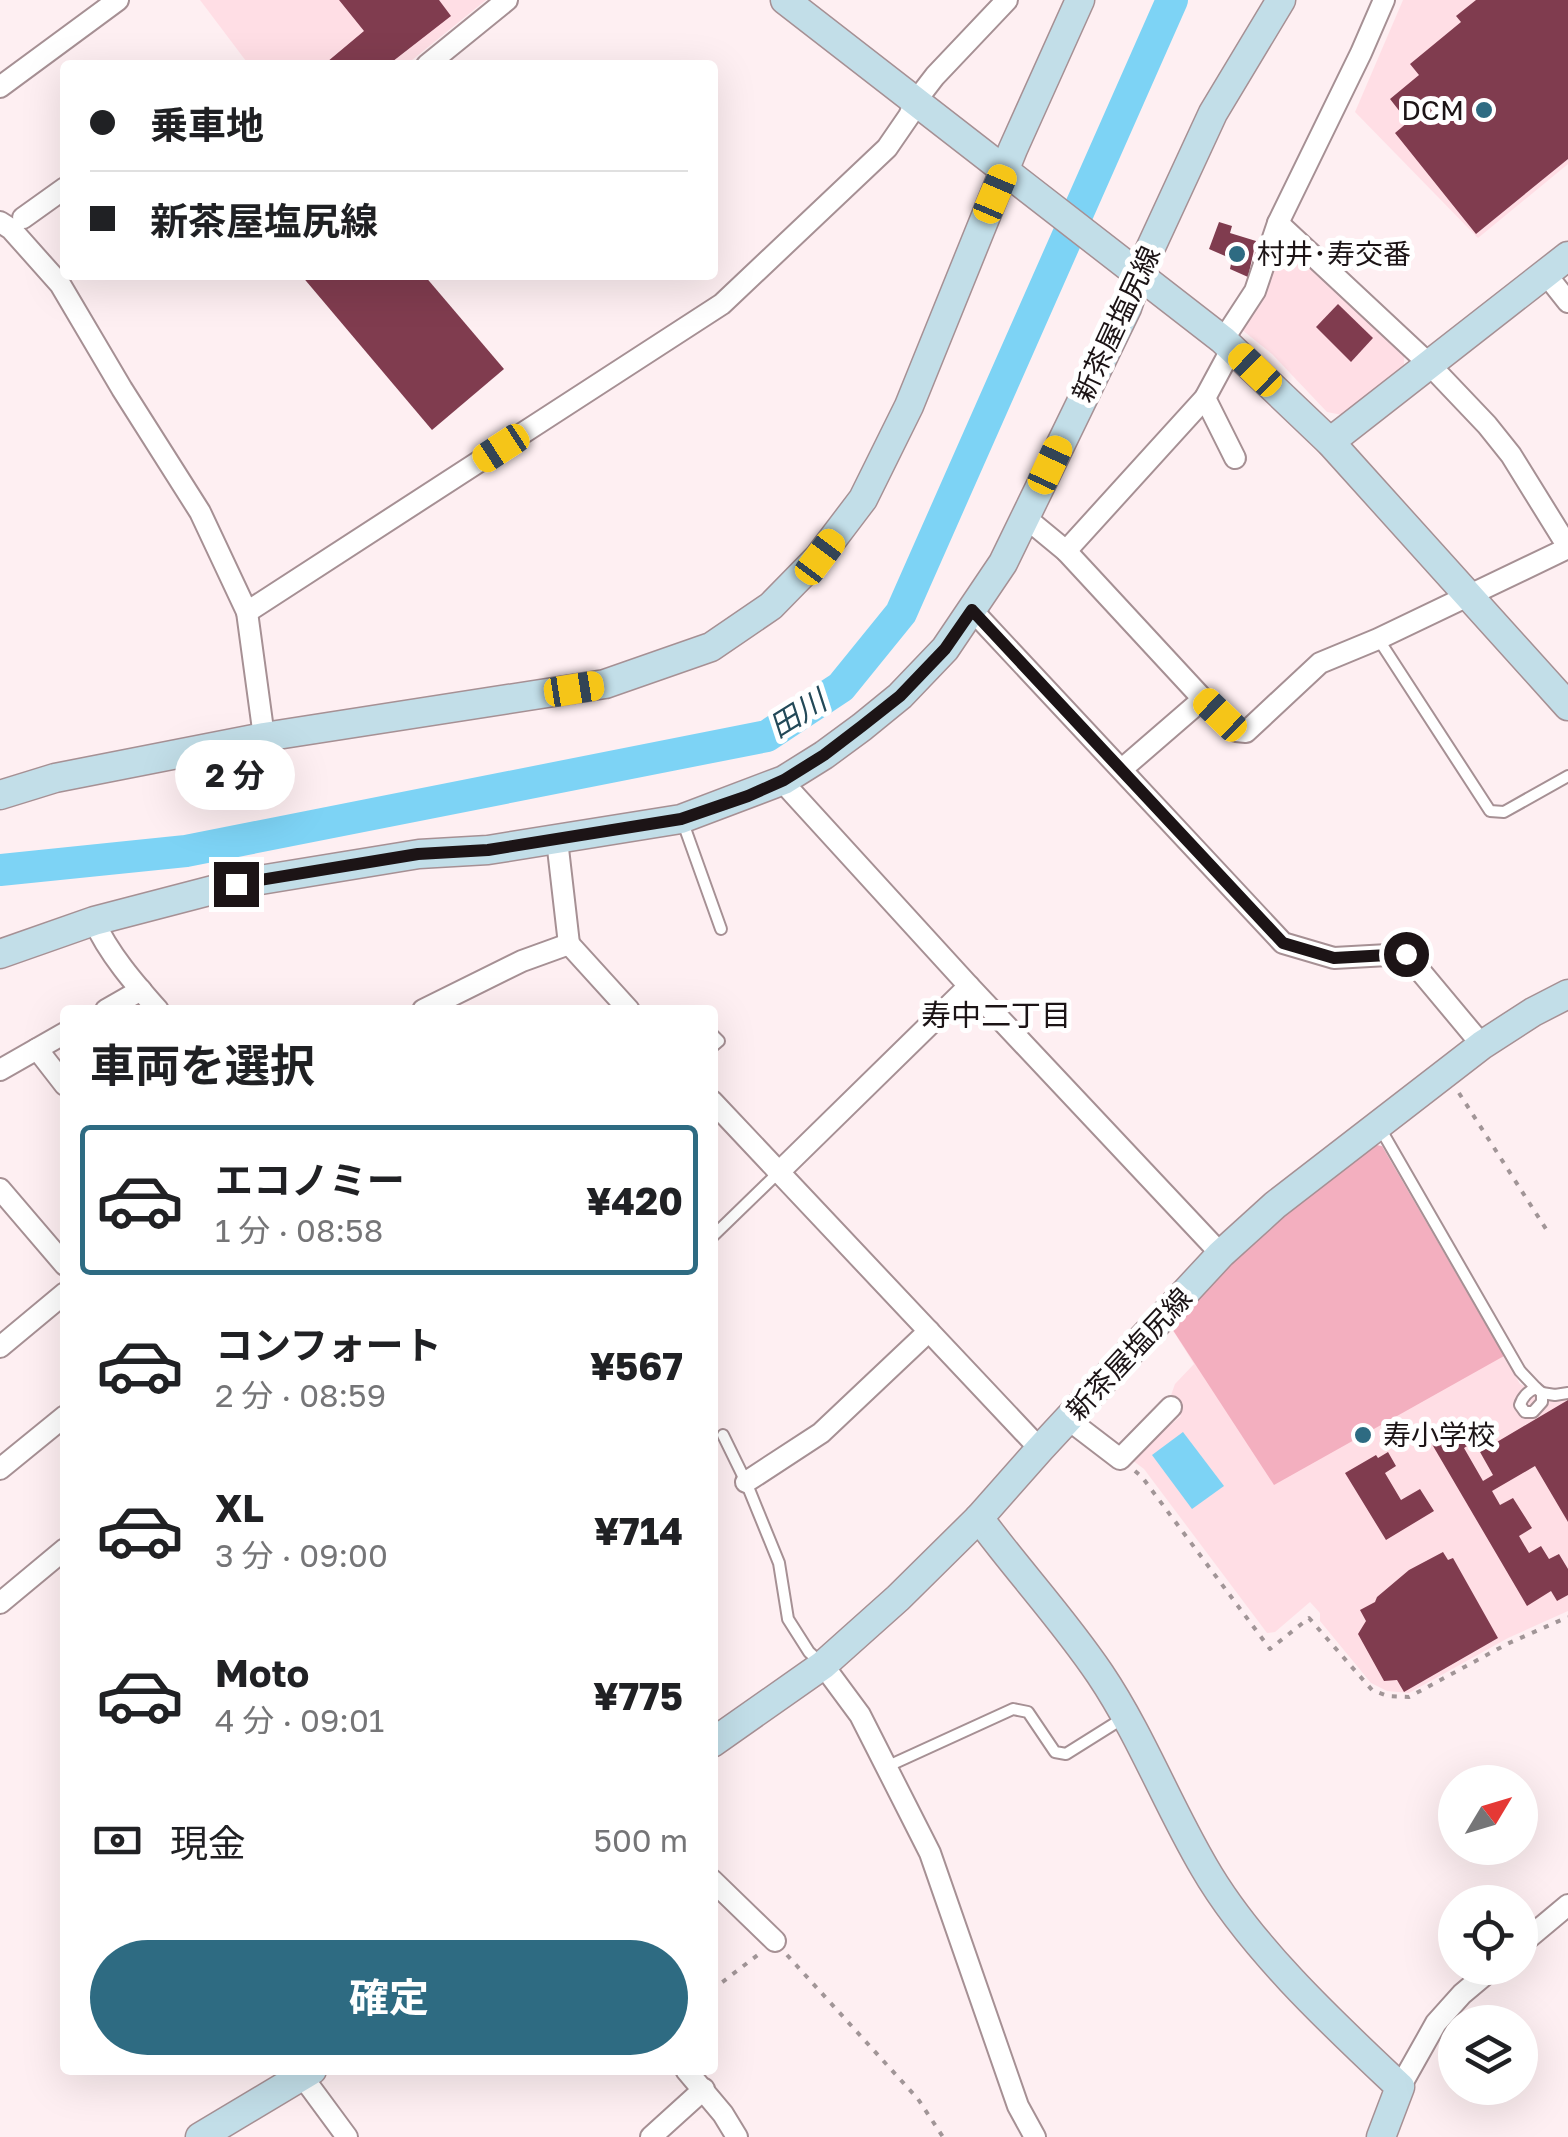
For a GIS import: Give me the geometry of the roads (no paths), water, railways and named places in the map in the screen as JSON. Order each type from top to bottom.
[{"type":"street","points":[[0,87],[118,0]]},
{"type":"street","points":[[433,60],[508,0]]},
{"type":"street","points":[[786,0],[1228,344],[1330,442],[1568,706]]},
{"type":"street","points":[[247,612],[722,304],[887,148],[935,76],[1006,0]]},
{"type":"street","points":[[0,795],[55,778],[264,736],[605,684],[711,647],[771,606],[820,557],[863,499],[1012,177],[1012,149],[1080,0]]},
{"type":"street","name":"新茶屋塩尻線","points":[[0,954],[94,920],[236,884],[418,854],[488,850],[681,819],[784,780],[824,755],[900,696],[945,649],[1003,564],[1127,308],[1129,265],[1281,0]]},
{"type":"street","points":[[1066,550],[1205,398],[1254,291],[1278,223],[1384,0]]},
{"type":"street","points":[[23,218],[60,192]]},
{"type":"street","points":[[0,222],[11,229],[60,284],[200,512],[247,612],[264,736]]},
{"type":"street","points":[[1026,518],[1066,550],[1203,699],[1236,731],[1246,732],[1320,663],[1568,547],[1512,455],[1487,425],[1278,223]]},
{"type":"street","points":[[1330,442],[1568,256]]},
{"type":"street","points":[[1545,273],[1568,302]]},
{"type":"street","points":[[1205,398],[1235,458]]},
{"type":"street","points":[[972,610],[1283,943],[1334,958],[1406,954],[1482,1045]]},
{"type":"street","points":[[1122,769],[1203,699]]},
{"type":"street","points":[[790,790],[1222,1254]]},
{"type":"street","points":[[557,840],[569,944],[624,1005]]},
{"type":"street","points":[[94,920],[154,1005]]},
{"type":"street","points":[[433,1005],[522,961],[569,944]]},
{"type":"street","points":[[778,1173],[969,986]]},
{"type":"street","points":[[115,1005],[141,990]]},
{"type":"street","name":"新茶屋塩尻線","points":[[718,1739],[822,1665],[898,1598],[979,1518],[1222,1254],[1275,1205],[1482,1045],[1568,994]]},
{"type":"street","points":[[0,1070],[60,1036]]},
{"type":"street","points":[[37,1049],[60,1079]]},
{"type":"street","points":[[718,1108],[1040,1449]]},
{"type":"street","points":[[0,1189],[60,1260]]},
{"type":"street","points":[[0,1347],[60,1298]]},
{"type":"street","points":[[746,1482],[821,1434],[929,1331]]},
{"type":"street","points":[[1068,1420],[1120,1459],[1171,1407]]},
{"type":"street","points":[[0,1469],[60,1420]]},
{"type":"street","points":[[979,1518],[1099,1672],[1205,1869],[1256,1940],[1400,2087]]},
{"type":"street","points":[[0,1603],[60,1553]]},
{"type":"street","points":[[822,1665],[860,1715],[930,1854],[1012,2092],[1035,2137]]},
{"type":"street","points":[[718,1886],[775,1941]]},
{"type":"street","points":[[1538,1930],[1568,1905]]},
{"type":"street","points":[[1381,2137],[1400,2087],[1436,2023],[1473,1985]]},
{"type":"street","points":[[200,2137],[303,2075]]},
{"type":"street","points":[[310,2075],[346,2137]]},
{"type":"street","points":[[690,2075],[723,2114],[736,2137]]},
{"type":"street","points":[[651,2137],[704,2090]]},
{"type":"lane","points":[[1378,639],[1490,812],[1504,812],[1568,776]]},
{"type":"lane","points":[[681,819],[721,929]]},
{"type":"lane","points":[[1378,1126],[1520,1372],[1539,1391],[1568,1393]]},
{"type":"lane","points":[[718,1231],[778,1173]]},
{"type":"lane","points":[[723,1434],[780,1563],[788,1618],[822,1665]]},
{"type":"lane","points":[[886,1767],[1012,1708],[1028,1712],[1055,1752],[1066,1754],[1126,1716]]},
{"type":"water","points":[[1183,1432],[1224,1486],[1192,1509],[1152,1455]]},
{"type":"waterway","name":"田川","points":[[0,870],[186,851],[767,736],[841,687],[901,613],[1172,0]]},
{"type":"place","name":"DCM","points":[[1484,110]]},
{"type":"place","name":"村井･寿交番","points":[[1237,254]]},
{"type":"place","name":"寿小学校","points":[[1363,1435]]},
{"type":"district","name":"寿中二丁目","points":[[996,1016]]}]
